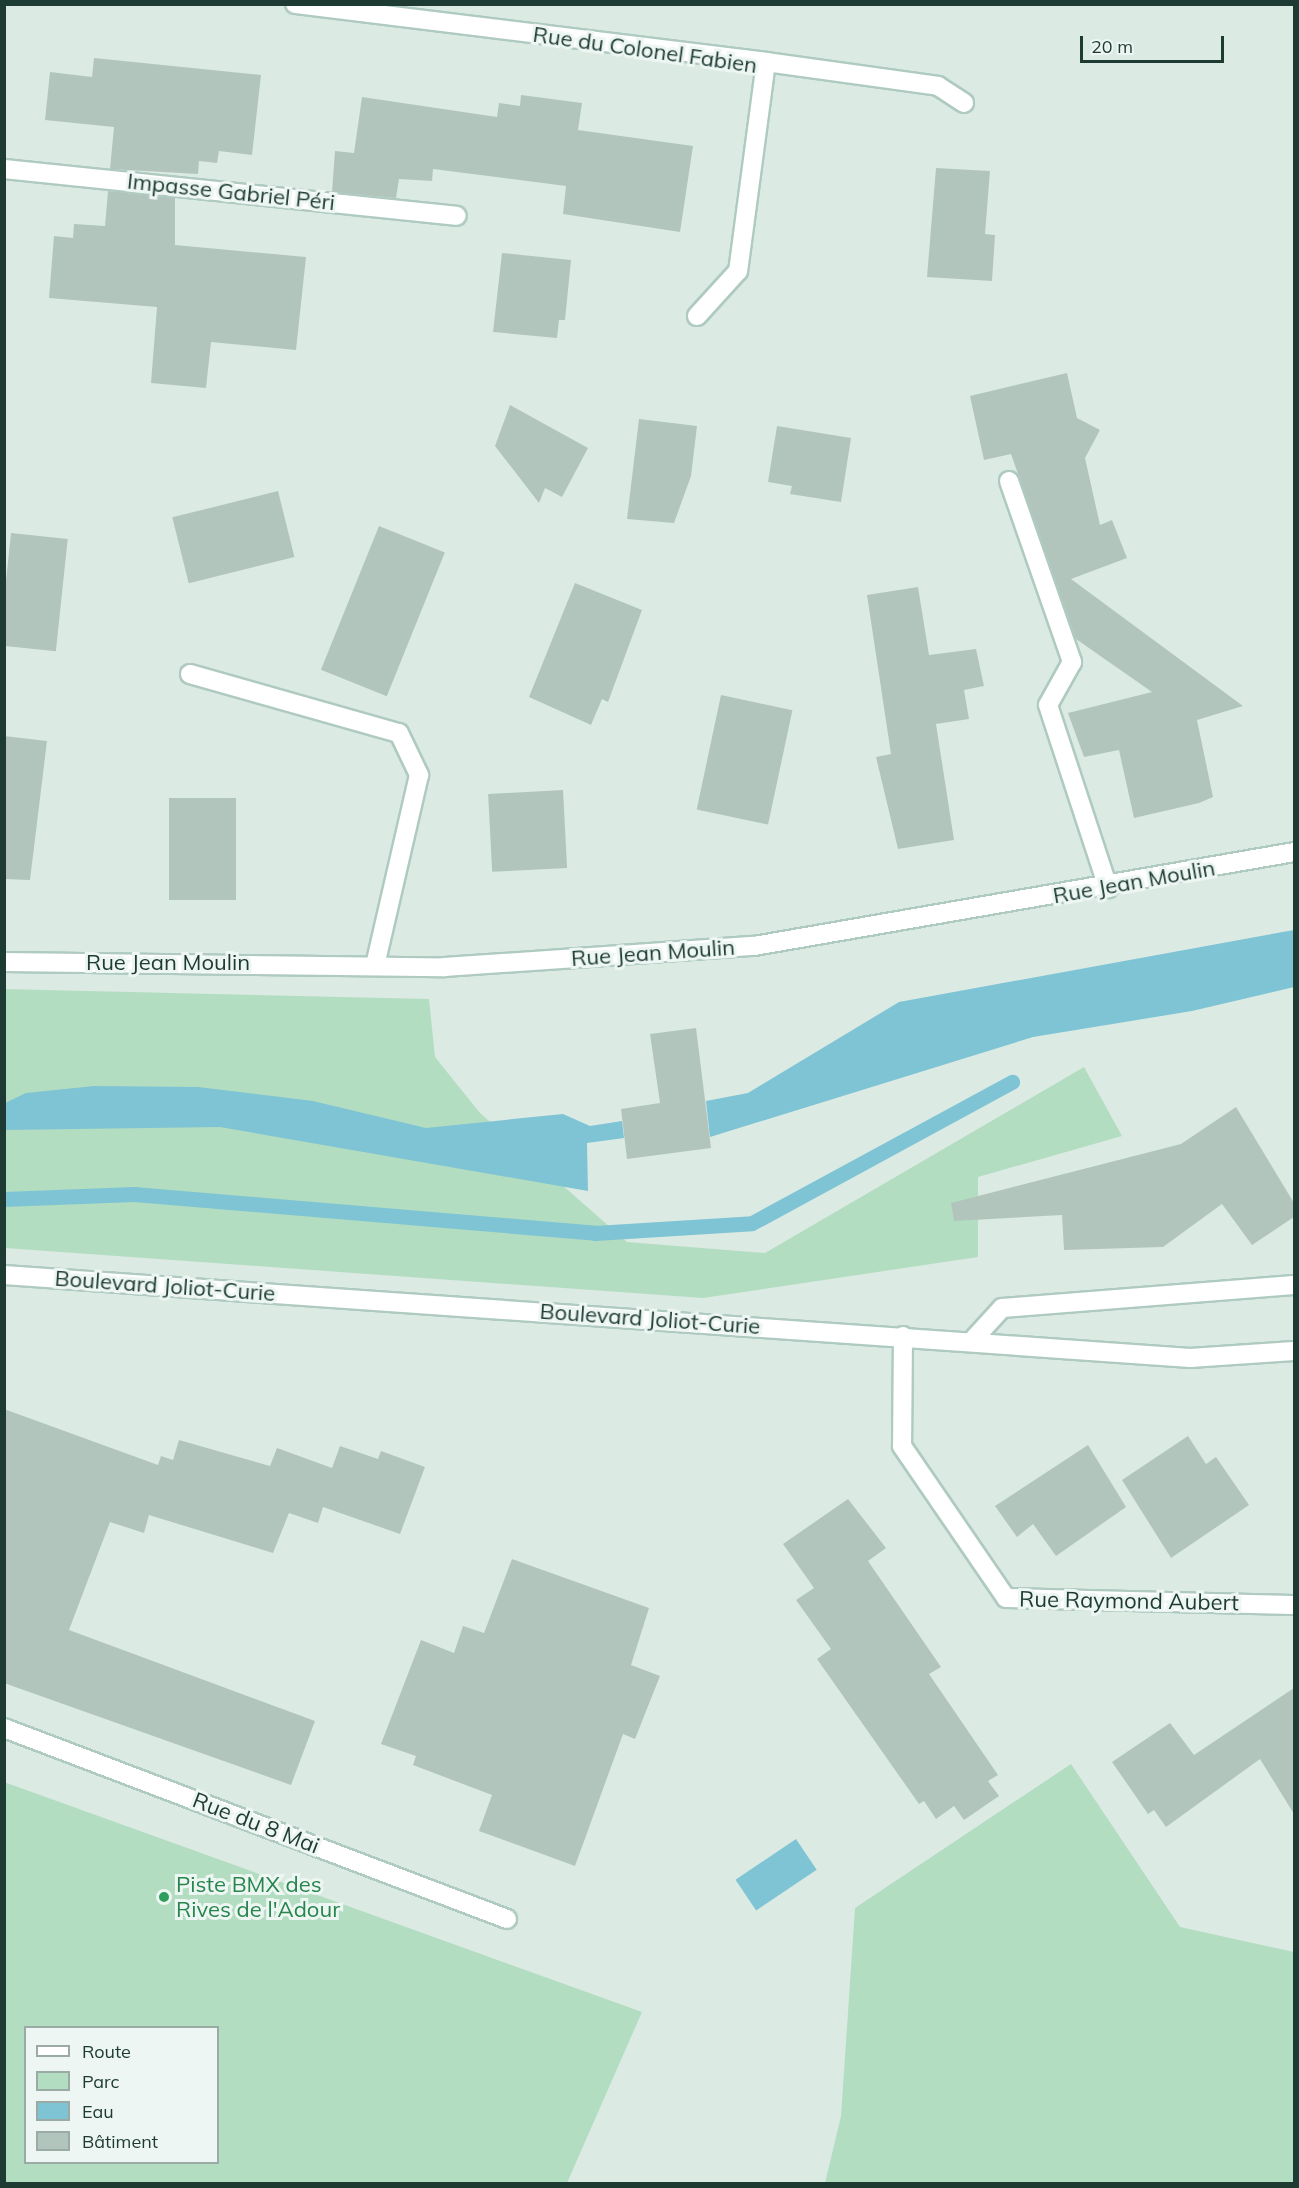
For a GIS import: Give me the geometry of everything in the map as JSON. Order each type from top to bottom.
[{"type":"street","name":"Rue du Colonel Fabien","points":[[295,4],[766,62],[738,271],[697,316]]},
{"type":"street","points":[[766,62],[938,86],[964,103]]},
{"type":"street","name":"Impasse Gabriel Péri","points":[[4,169],[457,216]]},
{"type":"street","points":[[1009,482],[1072,662],[1048,705],[1108,888]]},
{"type":"street","points":[[190,674],[399,733],[419,775],[375,965]]},
{"type":"street","name":"Rue Jean Moulin","points":[[4,962],[444,967],[754,946],[1108,888],[1294,852]]},
{"type":"street","name":"Boulevard Joliot-Curie","points":[[6,1280],[903,1336],[1190,1358],[1294,1351]]},
{"type":"street","points":[[970,1342],[1002,1308],[1294,1285]]},
{"type":"street","name":"Rue Raymond Aubert","points":[[903,1336],[902,1446],[1006,1598],[1294,1605]]},
{"type":"street","name":"Rue du 8 Mai","points":[[4,1728],[507,1919]]},
{"type":"green space","points":[[4,989],[429,999],[435,1057],[480,1113],[627,1242],[765,1253],[1084,1067],[1122,1136],[978,1177],[978,1257],[703,1298],[5,1248]]},
{"type":"green space","points":[[1071,1764],[1180,1927],[1294,1952],[1294,2183],[825,2183],[841,2116],[855,1908]]},
{"type":"green space","name":"Piste BMX des Rives de l'Adour","points":[[4,1782],[642,2012],[567,2183],[5,2183]]},
{"type":"water","points":[[1294,930],[1294,987],[1192,1011],[1033,1037],[710,1137],[706,1101],[748,1093],[899,1002]]},
{"type":"water","points":[[94,1086],[198,1087],[313,1101],[426,1128],[563,1114],[590,1126],[622,1121],[624,1138],[587,1143],[588,1191],[220,1127],[5,1130],[5,1103],[26,1093]]},
{"type":"water","points":[[796,1839],[817,1870],[756,1910],[735,1880]]},
{"type":"building","points":[[94,58],[261,75],[252,155],[219,151],[217,163],[199,161],[198,174],[110,169],[114,127],[45,120],[50,72],[92,77]]},
{"type":"building","points":[[521,95],[582,103],[578,130],[693,146],[680,232],[563,214],[566,186],[433,169],[432,181],[399,179],[396,198],[332,192],[335,151],[354,153],[362,97],[497,117],[499,103],[520,106]]},
{"type":"building","points":[[936,168],[990,171],[985,234],[995,235],[992,281],[927,277]]},
{"type":"building","points":[[108,191],[175,198],[175,245],[306,257],[296,350],[211,342],[206,388],[151,383],[157,307],[49,298],[54,236],[73,238],[74,224],[105,226]]},
{"type":"building","points":[[502,253],[571,260],[565,320],[559,320],[557,338],[493,332]]},
{"type":"building","points":[[1067,373],[1077,418],[1100,430],[1085,458],[1100,525],[1112,520],[1127,558],[1071,579],[1243,706],[1197,720],[1213,797],[1199,803],[1134,818],[1119,750],[1084,757],[1068,713],[1152,692],[1076,639],[1011,454],[984,460],[970,396]]},
{"type":"building","points":[[510,405],[588,448],[562,497],[545,488],[539,503],[495,446]]},
{"type":"building","points":[[639,419],[697,426],[691,476],[674,523],[627,519]]},
{"type":"building","points":[[777,426],[851,438],[841,502],[790,494],[792,486],[768,482]]},
{"type":"building","points":[[278,491],[294,557],[189,583],[172,517]]},
{"type":"building","points":[[379,526],[445,553],[387,696],[321,670]]},
{"type":"building","points":[[11,533],[68,539],[56,651],[4,646],[4,600]]},
{"type":"building","points":[[575,583],[642,610],[608,702],[602,699],[591,725],[529,697]]},
{"type":"building","points":[[918,587],[929,655],[976,649],[984,686],[964,690],[969,719],[936,724],[954,840],[898,849],[876,757],[891,754],[867,595]]},
{"type":"building","points":[[721,695],[792,710],[768,825],[697,809]]},
{"type":"building","points":[[4,736],[47,741],[30,880],[4,879]]},
{"type":"building","points":[[563,790],[567,868],[492,872],[488,794]]},
{"type":"building","points":[[169,798],[236,798],[236,900],[169,900]]},
{"type":"building","points":[[696,1028],[711,1148],[627,1159],[621,1109],[660,1103],[650,1034]]},
{"type":"building","points":[[1236,1107],[1294,1203],[1294,1217],[1252,1245],[1222,1204],[1163,1247],[1064,1250],[1062,1215],[954,1221],[951,1203],[1181,1144]]},
{"type":"building","points":[[4,1409],[158,1465],[161,1456],[173,1460],[179,1440],[270,1466],[277,1448],[332,1468],[340,1446],[378,1459],[381,1451],[425,1467],[400,1534],[323,1507],[318,1523],[289,1513],[273,1553],[149,1515],[144,1533],[110,1522],[69,1630],[315,1721],[291,1785],[4,1683]]},
{"type":"building","points":[[1188,1436],[1206,1464],[1216,1457],[1249,1505],[1171,1558],[1122,1480]]},
{"type":"building","points":[[1088,1445],[1126,1507],[1056,1556],[1033,1524],[1017,1537],[995,1506]]},
{"type":"building","points":[[848,1499],[886,1548],[868,1561],[941,1667],[929,1674],[998,1775],[988,1781],[999,1796],[964,1820],[954,1806],[936,1819],[924,1801],[919,1804],[817,1659],[831,1649],[796,1600],[814,1588],[783,1544]]},
{"type":"building","points":[[512,1559],[649,1608],[631,1665],[660,1676],[635,1739],[623,1734],[575,1866],[479,1831],[492,1795],[413,1765],[416,1756],[381,1744],[421,1640],[454,1653],[463,1626],[484,1633]]},
{"type":"building","points":[[1294,1688],[1294,1814],[1260,1759],[1166,1827],[1154,1810],[1148,1814],[1112,1762],[1170,1723],[1194,1755]]},
{"type":"waterway","points":[[4,1199],[134,1194],[595,1233],[752,1223],[1012,1082]]},
{"type":"place","name":"Piste BMX des Rives de l'Adour","points":[[164,1897]]}]
